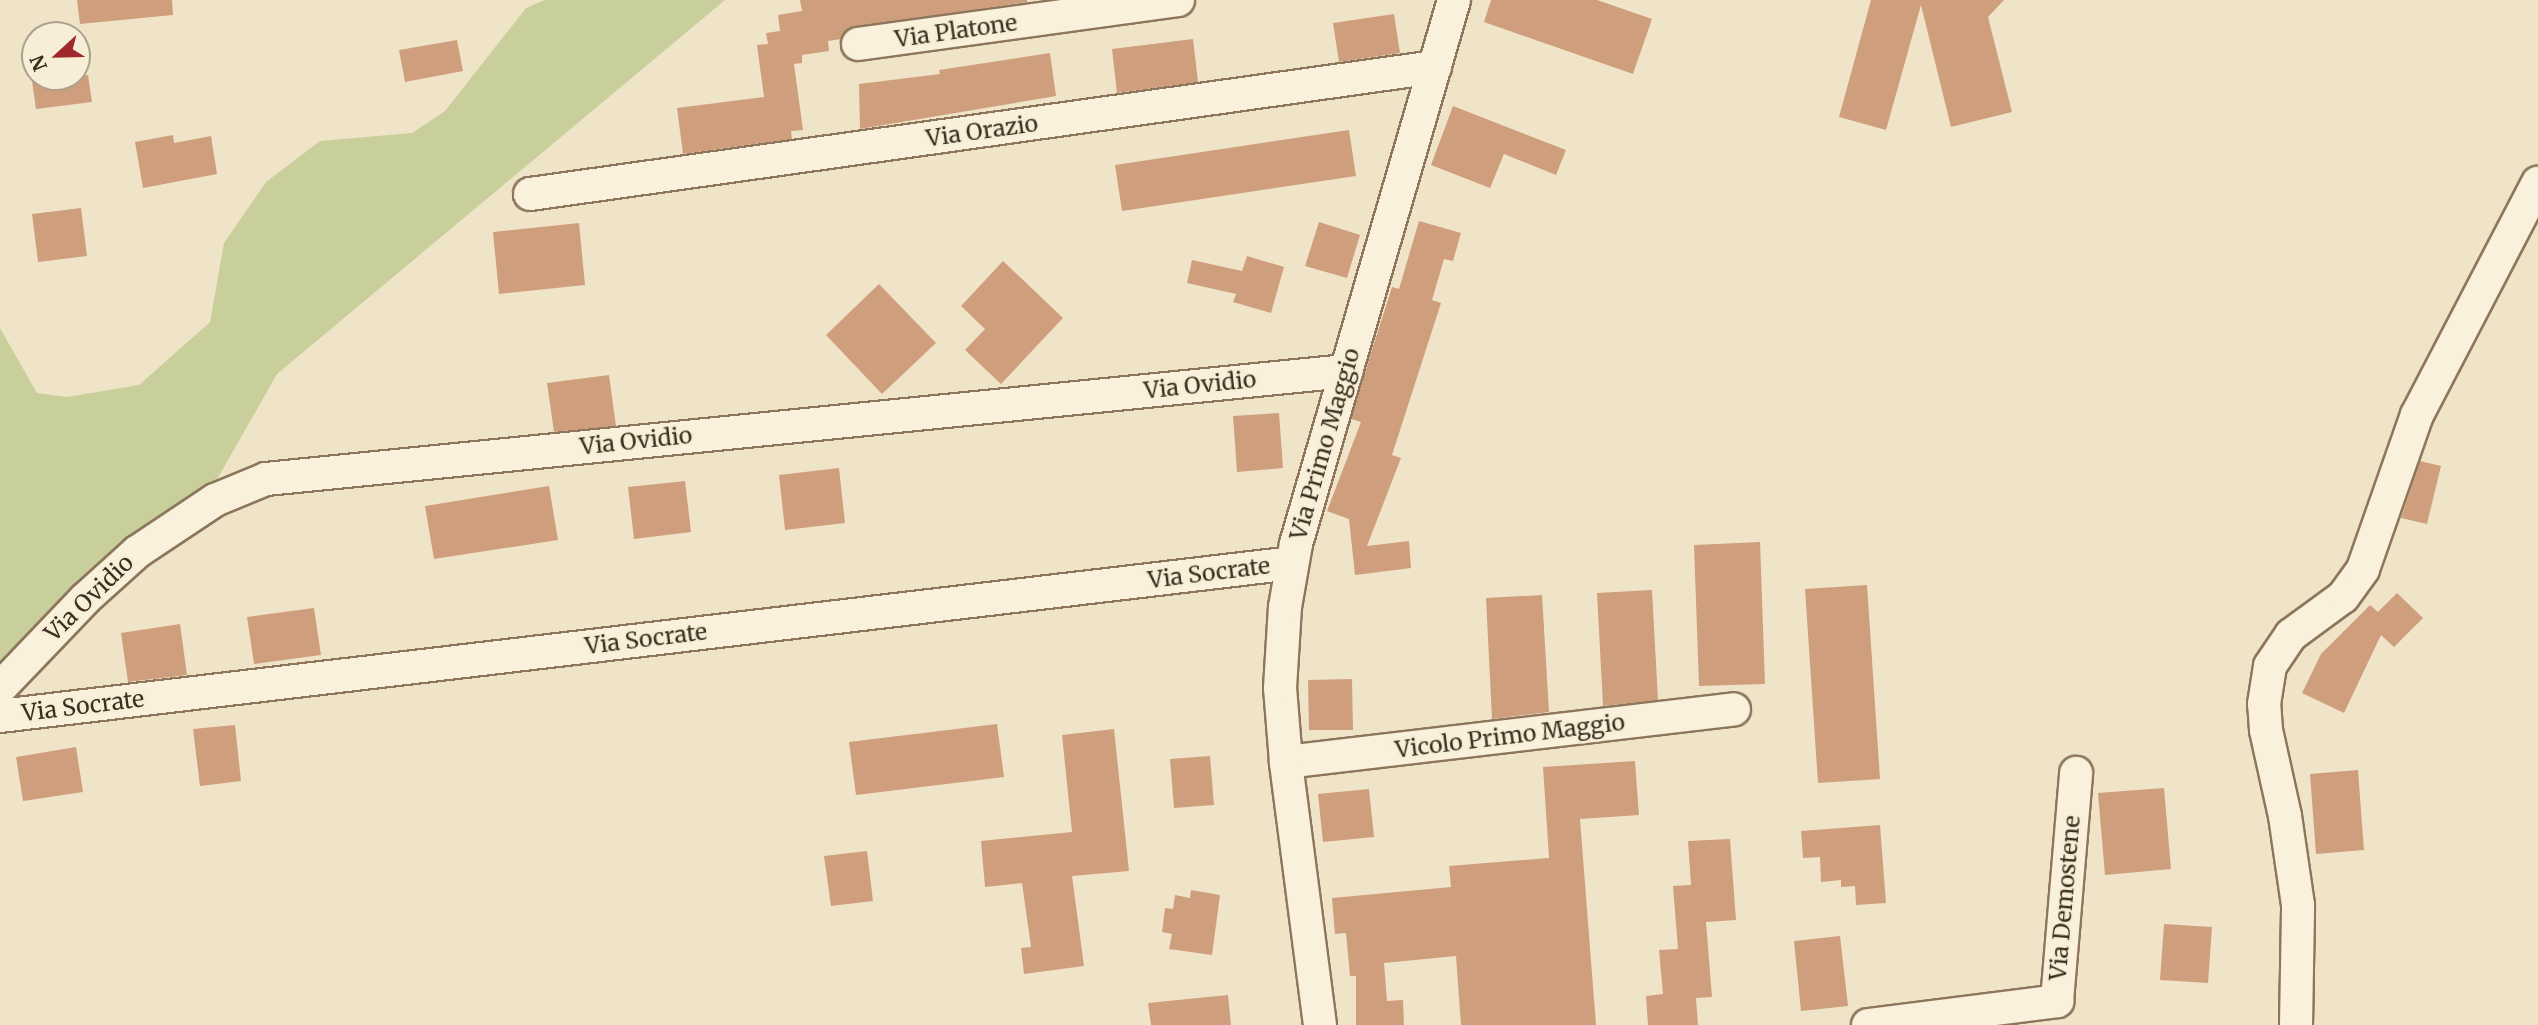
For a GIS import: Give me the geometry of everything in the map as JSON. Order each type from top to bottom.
[{"type":"street","name":"Via Platone","points":[[858,44],[1178,0]]},
{"type":"street","name":"Via Primo Maggio","points":[[1320,1025],[1286,762],[1281,669],[1292,563],[1454,0]]},
{"type":"street","name":"Via Orazio","points":[[530,194],[1434,67]]},
{"type":"street","points":[[2296,1025],[2298,905],[2285,816],[2266,730],[2264,704],[2270,666],[2291,635],[2343,597],[2363,569],[2417,415],[2538,183]]},
{"type":"street","name":"Via Ovidio","points":[[0,688],[102,582],[137,552],[215,500],[265,479],[1347,371]]},
{"type":"street","name":"Via Socrate","points":[[0,716],[1292,563]]},
{"type":"street","name":"Vicolo Primo Maggio","points":[[1286,762],[1734,709]]},
{"type":"street","name":"Via Demostene","points":[[1868,1025],[2057,1001],[2076,773]]},
{"type":"green space","points":[[545,0],[725,0],[277,374],[215,483],[0,671],[0,328],[37,393],[67,397],[139,385],[210,322],[224,243],[266,182],[320,141],[412,133],[445,111],[526,8]]},
{"type":"building","points":[[77,0],[172,0],[173,15],[91,23],[80,21]]},
{"type":"building","points":[[800,0],[1027,2],[847,29],[841,39],[828,41],[829,51],[802,55],[802,63],[794,64],[803,130],[791,131],[792,139],[683,154],[677,108],[764,97],[757,45],[768,44],[766,33],[780,31],[778,15],[802,11]]},
{"type":"building","points":[[1491,0],[1597,0],[1652,19],[1633,74],[1484,22]]},
{"type":"building","points":[[1871,0],[2004,0],[1988,17],[2012,112],[1951,127],[1921,5],[1886,130],[1839,117]]},
{"type":"building","points":[[1394,14],[1400,53],[1339,62],[1333,23]]},
{"type":"building","points":[[1193,39],[1198,82],[1117,93],[1112,49]]},
{"type":"building","points":[[457,40],[463,71],[405,82],[399,50]]},
{"type":"building","points":[[1050,53],[1056,96],[860,129],[859,84],[940,74],[939,70]]},
{"type":"building","points":[[33,91],[90,91],[92,102],[36,109]]},
{"type":"building","points":[[1453,106],[1566,150],[1556,175],[1504,154],[1490,188],[1431,165]]},
{"type":"building","points":[[1349,130],[1356,176],[1122,211],[1115,165]]},
{"type":"building","points":[[173,135],[174,143],[211,136],[217,174],[143,188],[135,142]]},
{"type":"building","points":[[81,208],[87,256],[38,262],[32,214]]},
{"type":"building","points":[[1419,221],[1461,233],[1453,261],[1444,259],[1432,300],[1441,303],[1392,455],[1401,458],[1367,546],[1409,541],[1411,568],[1355,575],[1349,519],[1327,511],[1361,422],[1351,419],[1371,353],[1392,287],[1399,289]]},
{"type":"building","points":[[1319,222],[1360,235],[1347,278],[1305,266]]},
{"type":"building","points":[[579,223],[585,285],[499,294],[493,232]]},
{"type":"building","points":[[1247,256],[1284,267],[1271,313],[1233,302],[1236,294],[1187,283],[1192,260],[1242,271]]},
{"type":"building","points":[[1003,261],[1063,318],[1001,384],[965,350],[985,329],[961,306]]},
{"type":"building","points":[[879,284],[936,343],[882,394],[826,335]]},
{"type":"building","points":[[609,375],[616,426],[554,432],[547,383]]},
{"type":"building","points":[[1279,413],[1283,468],[1237,472],[1233,416]]},
{"type":"building","points":[[2420,461],[2441,466],[2427,524],[2401,518]]},
{"type":"building","points":[[839,468],[845,523],[785,530],[779,475]]},
{"type":"building","points":[[685,481],[691,532],[634,539],[628,487]]},
{"type":"building","points":[[549,486],[558,540],[434,559],[425,506]]},
{"type":"building","points":[[1760,542],[1765,684],[1699,686],[1694,545]]},
{"type":"building","points":[[1867,585],[1880,779],[1818,783],[1805,589]]},
{"type":"building","points":[[1652,590],[1658,700],[1603,706],[1597,593]]},
{"type":"building","points":[[2397,593],[2423,618],[2394,647],[2381,635],[2344,713],[2302,693],[2321,654],[2370,605],[2378,612]]},
{"type":"building","points":[[1542,595],[1549,712],[1492,719],[1486,598]]},
{"type":"building","points":[[314,608],[321,655],[254,664],[247,617]]},
{"type":"building","points":[[180,624],[187,675],[128,682],[121,633]]},
{"type":"building","points":[[1352,679],[1353,730],[1309,730],[1308,680]]},
{"type":"building","points":[[997,724],[1004,777],[856,795],[849,742]]},
{"type":"building","points":[[235,725],[241,781],[200,786],[193,729]]},
{"type":"building","points":[[1114,729],[1129,871],[1072,876],[1084,966],[1024,974],[1021,948],[1031,947],[1022,883],[985,887],[981,841],[1072,832],[1062,735]]},
{"type":"building","points":[[76,747],[83,792],[23,801],[16,757]]},
{"type":"building","points":[[1210,756],[1214,805],[1174,808],[1170,759]]},
{"type":"building","points":[[1635,761],[1639,815],[1580,819],[1596,1025],[1461,1025],[1456,956],[1384,963],[1387,1001],[1403,1000],[1404,1025],[1356,1025],[1356,976],[1350,976],[1346,933],[1335,934],[1332,898],[1451,887],[1449,866],[1549,858],[1543,767]]},
{"type":"building","points":[[2358,770],[2364,850],[2316,854],[2310,774]]},
{"type":"building","points":[[2164,788],[2171,869],[2105,875],[2098,793]]},
{"type":"building","points":[[1369,789],[1374,837],[1323,842],[1318,794]]},
{"type":"building","points":[[1880,825],[1886,903],[1856,905],[1855,886],[1841,887],[1841,880],[1821,882],[1820,857],[1803,858],[1801,831]]},
{"type":"building","points":[[1730,839],[1736,920],[1706,922],[1712,997],[1696,998],[1698,1025],[1648,1025],[1646,996],[1663,994],[1659,950],[1678,949],[1673,886],[1691,885],[1688,841]]},
{"type":"building","points":[[867,851],[873,901],[831,906],[824,856]]},
{"type":"building","points":[[1191,890],[1220,895],[1212,955],[1169,949],[1172,934],[1162,932],[1165,908],[1173,909],[1175,895],[1190,898]]},
{"type":"building","points":[[2164,924],[2212,927],[2208,983],[2160,980]]},
{"type":"building","points":[[1840,936],[1848,1006],[1801,1011],[1794,941]]},
{"type":"building","points":[[1228,995],[1231,1025],[1151,1025],[1148,1003]]}]
